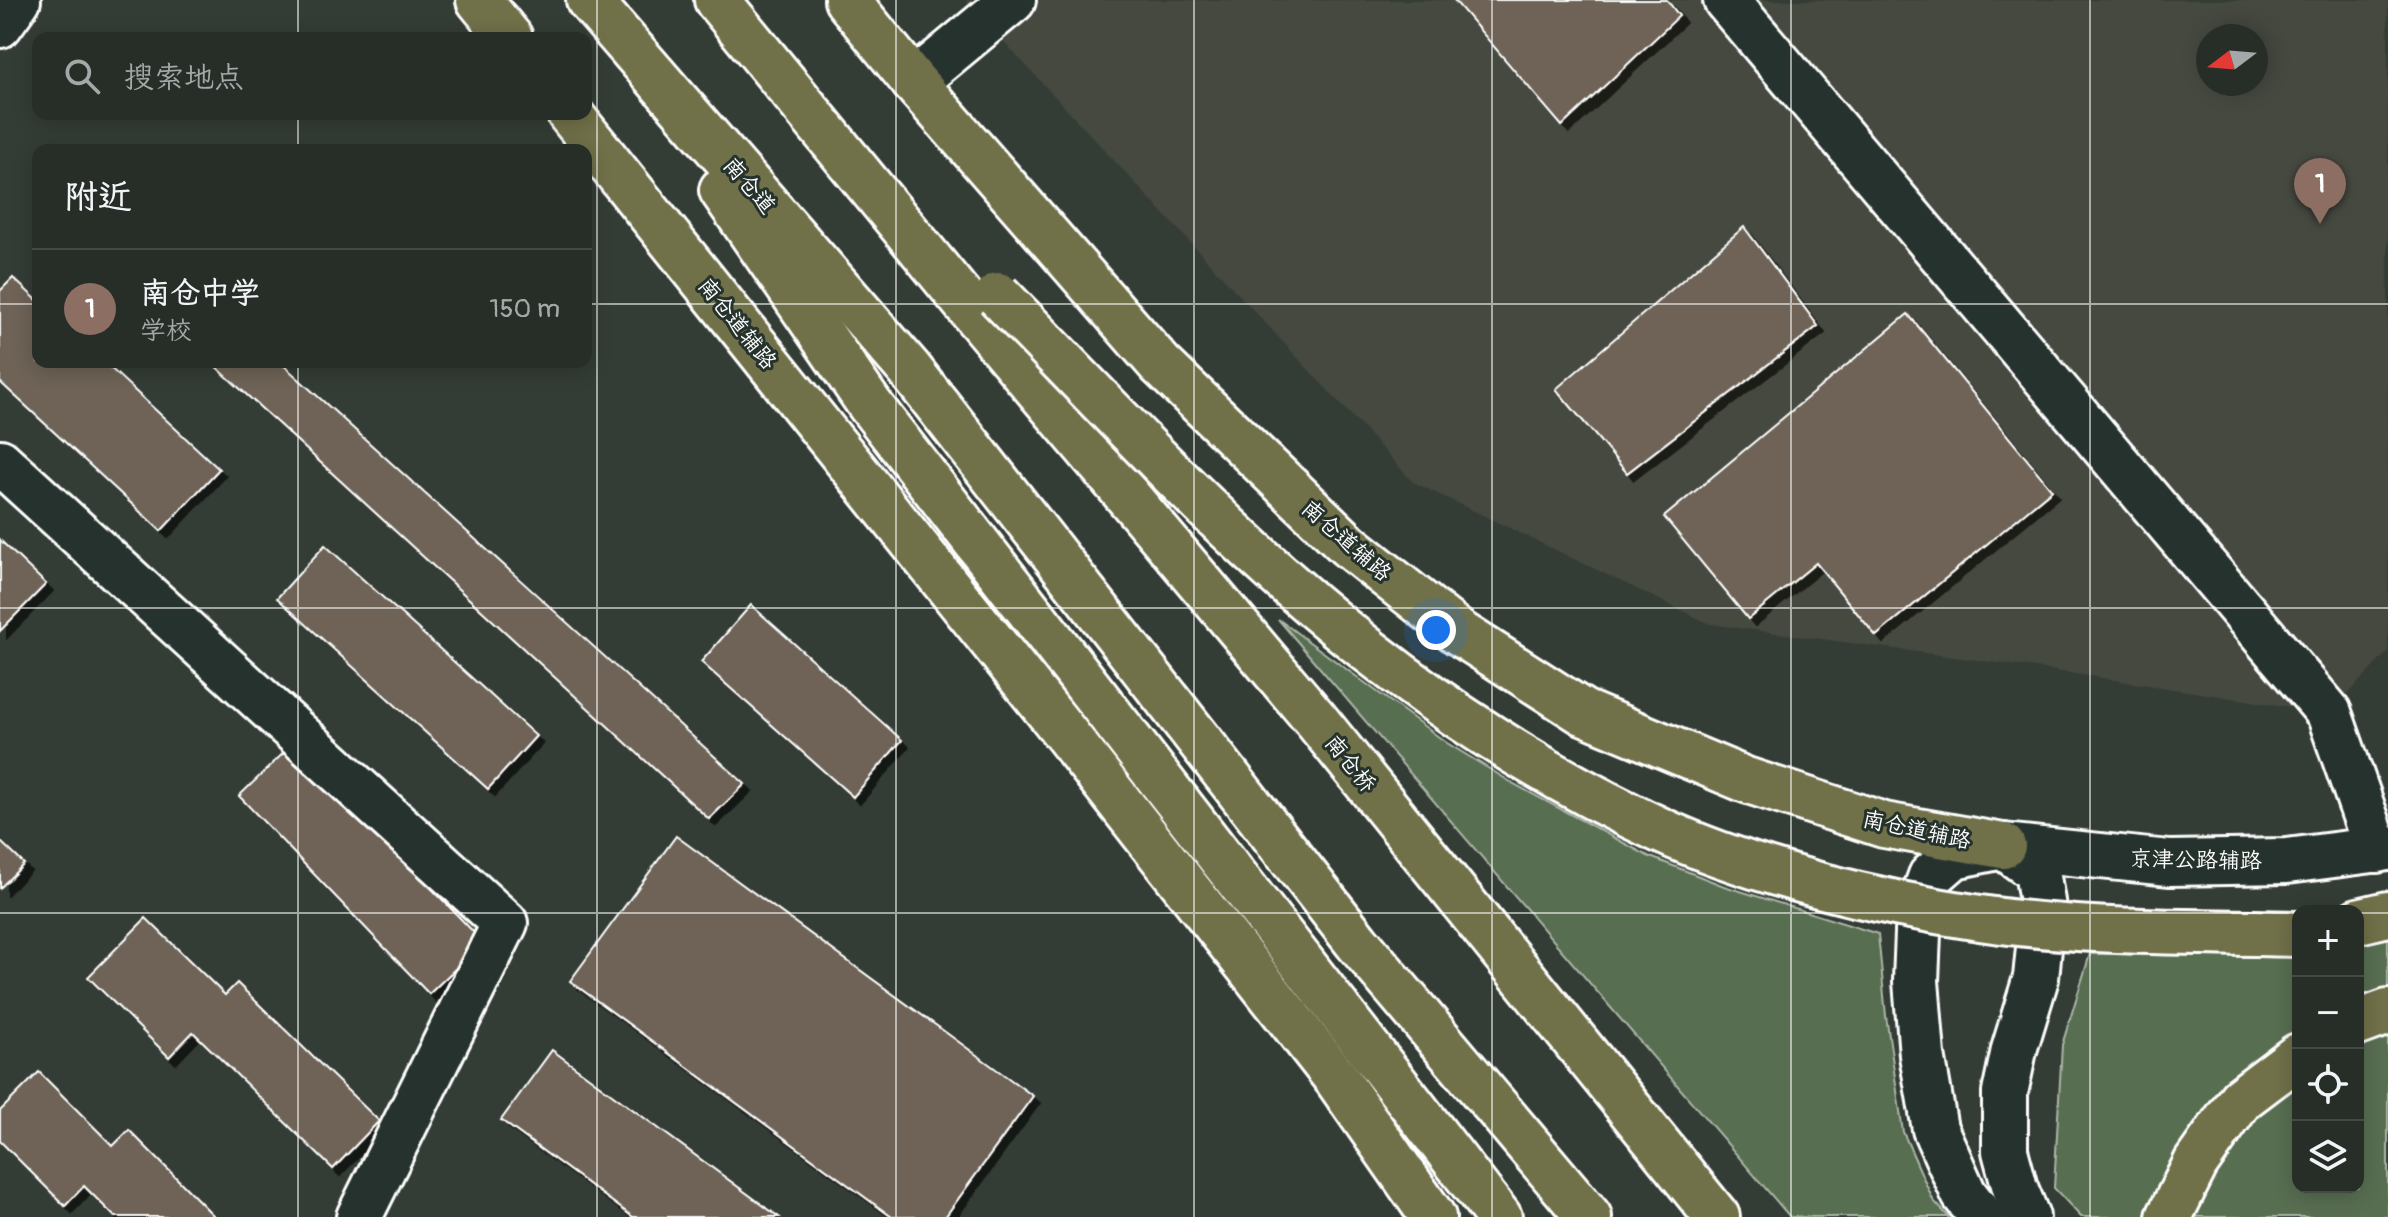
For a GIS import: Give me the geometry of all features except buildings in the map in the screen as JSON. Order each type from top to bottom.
[{"type":"main road","points":[[479,0],[505,32]]},
{"type":"main road","points":[[719,0],[987,305],[1283,579],[1367,648],[1464,721],[1554,776],[1662,831],[1745,862],[1899,904],[1979,918],[2093,929],[2292,934]]},
{"type":"main road","name":"南仓道辅路","points":[[847,0],[914,82],[1160,364],[1348,545],[1458,632],[1583,712],[1746,780],[1884,825],[2003,846]]},
{"type":"main road","points":[[592,4],[870,405],[1499,1217]]},
{"type":"main road","name":"南仓道","points":[[592,4],[910,370],[1357,942],[1589,1217]]},
{"type":"main road","name":"南仓道辅路","points":[[575,120],[1239,954],[1336,1078],[1433,1217]]},
{"type":"main road","name":"南仓桥","points":[[987,305],[1717,1217]]},
{"type":"main road","points":[[2364,920],[2388,914]]},
{"type":"main road","points":[[2364,938],[2388,940]]},
{"type":"main road","points":[[2364,1021],[2388,1012]]},
{"type":"main road","points":[[2169,1217],[2196,1163],[2241,1099],[2292,1061]]},
{"type":"street","points":[[0,25],[18,0]]},
{"type":"street","points":[[914,82],[1013,0]]},
{"type":"street","points":[[1726,0],[2329,713],[2383,849]]},
{"type":"street","points":[[0,462],[505,923],[359,1217]]},
{"type":"street","points":[[2003,846],[2037,871],[2043,908],[2036,978],[2014,1050],[2005,1093],[2005,1151],[2027,1217]]},
{"type":"street","name":"京津公路辅路","points":[[1982,1217],[1964,1194],[1935,1129],[1922,1055],[1916,981],[1919,909],[1931,876],[1954,856],[2003,846],[2169,863],[2287,861],[2383,849]]},
{"type":"shaded area","points":[[965,0],[2388,0],[2388,652],[2329,713],[2050,670],[1710,624],[1413,482]]},
{"type":"green space","points":[[1278,619],[1447,743],[1514,784],[1648,856],[1724,886],[1878,934],[1903,1132],[1933,1200],[1949,1217],[1790,1217]]},
{"type":"green space","points":[[2388,935],[2388,1217],[2081,1217],[2054,1188],[2062,1045],[2090,954],[2292,949],[2292,1193],[2364,1193],[2364,939]]},
{"type":"place","name":"南仓中学","points":[[2320,224]]}]
